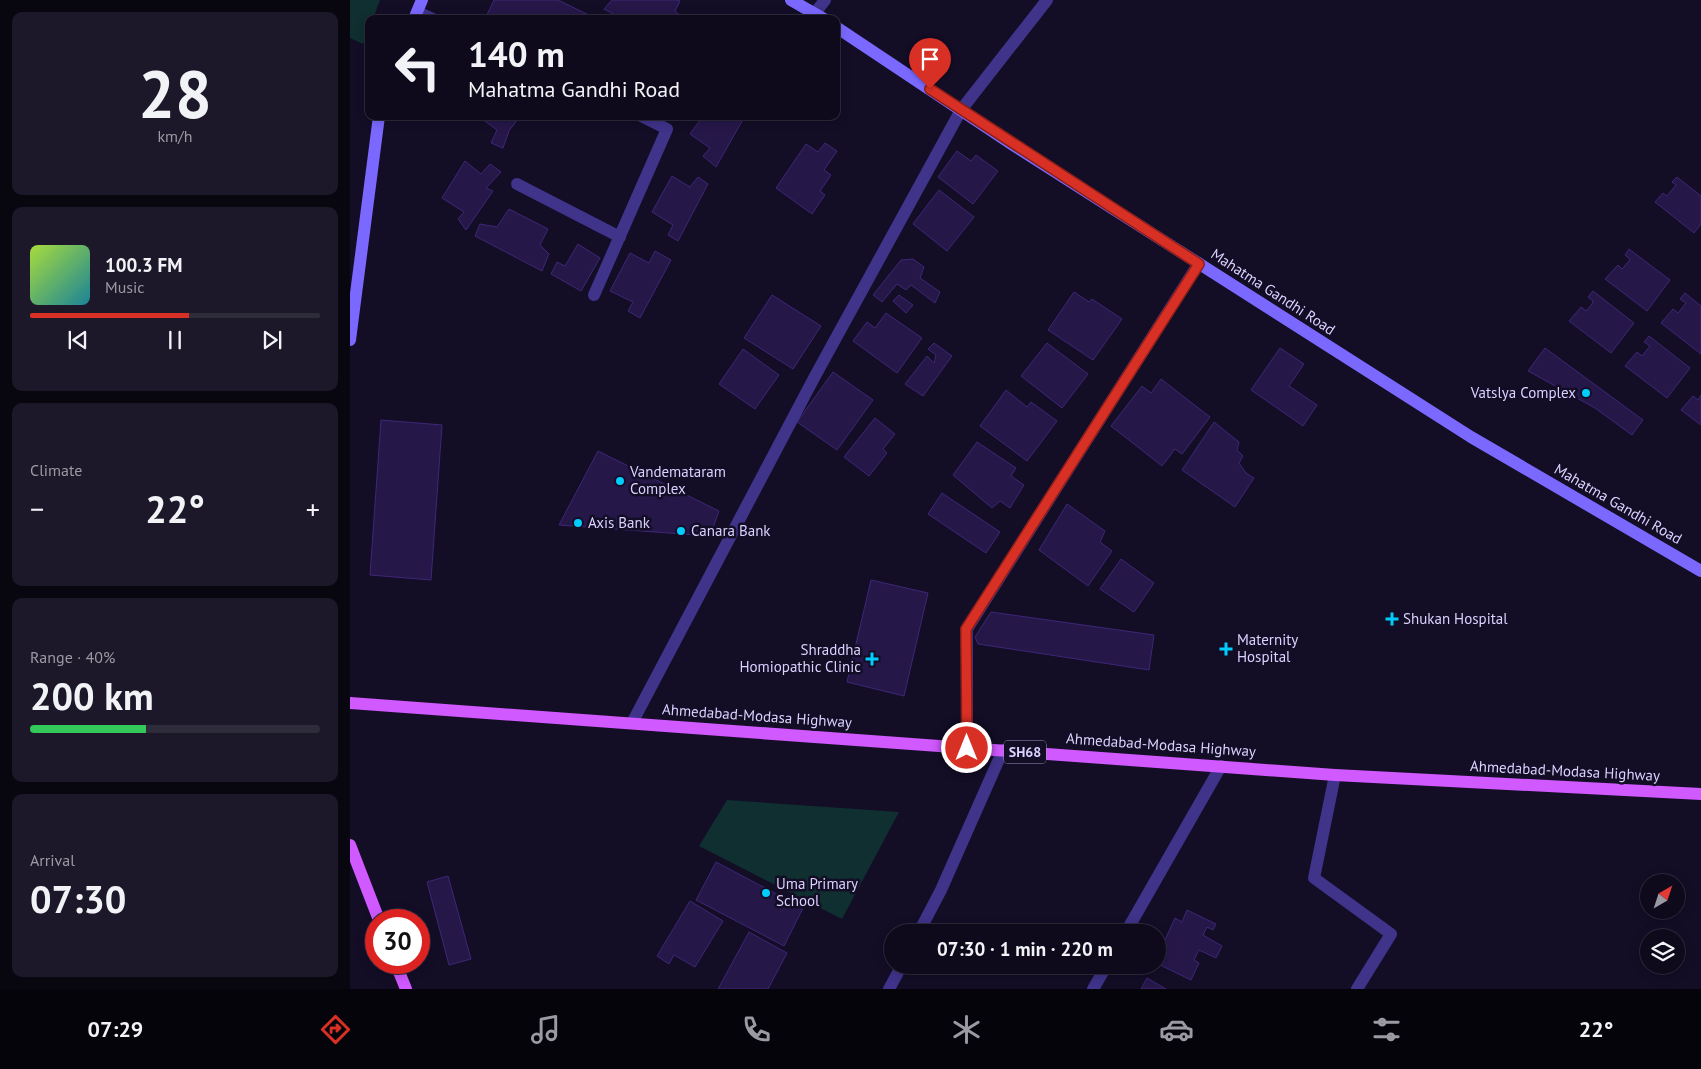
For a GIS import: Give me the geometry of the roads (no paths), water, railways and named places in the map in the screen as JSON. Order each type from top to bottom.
[{"type":"main road","name":"Ahmedabad-Modasa Highway","points":[[350,703],[1336,775],[1701,794]]},
{"type":"main road","points":[[350,845],[375,909]]},
{"type":"main road","points":[[400,974],[406,989]]},
{"type":"street","points":[[790,0],[818,15]]},
{"type":"street","points":[[820,15],[825,0]]},
{"type":"street","points":[[632,724],[814,378],[961,110],[1047,0]]},
{"type":"street","name":"Mahatma Gandhi Road","points":[[840,30],[1199,264],[1471,437],[1701,571]]},
{"type":"street","points":[[350,340],[378,120]]},
{"type":"street","points":[[594,295],[667,128],[650,120]]},
{"type":"street","points":[[517,184],[620,237]]},
{"type":"street","points":[[967,748],[966,629],[1199,264]]},
{"type":"street","points":[[923,924],[941,890],[1003,750]]},
{"type":"street","points":[[1131,924],[1221,766]]},
{"type":"street","points":[[1336,775],[1314,878],[1391,934],[1357,989]]},
{"type":"street","points":[[889,989],[897,974]]},
{"type":"street","points":[[1094,989],[1102,974]]},
{"type":"place","name":"Vatslya Complex","points":[[1586,393]]},
{"type":"place","name":"Vandemataram Complex","points":[[620,481]]},
{"type":"place","name":"Axis Bank","points":[[578,523]]},
{"type":"place","name":"Canara Bank","points":[[681,531]]},
{"type":"place","name":"Shukan Hospital","points":[[1392,619]]},
{"type":"place","name":"Maternity Hospital","points":[[1226,649]]},
{"type":"place","name":"Shraddha Homiopathic Clinic","points":[[872,659]]},
{"type":"place","name":"Uma Primary School","points":[[766,893]]}]
